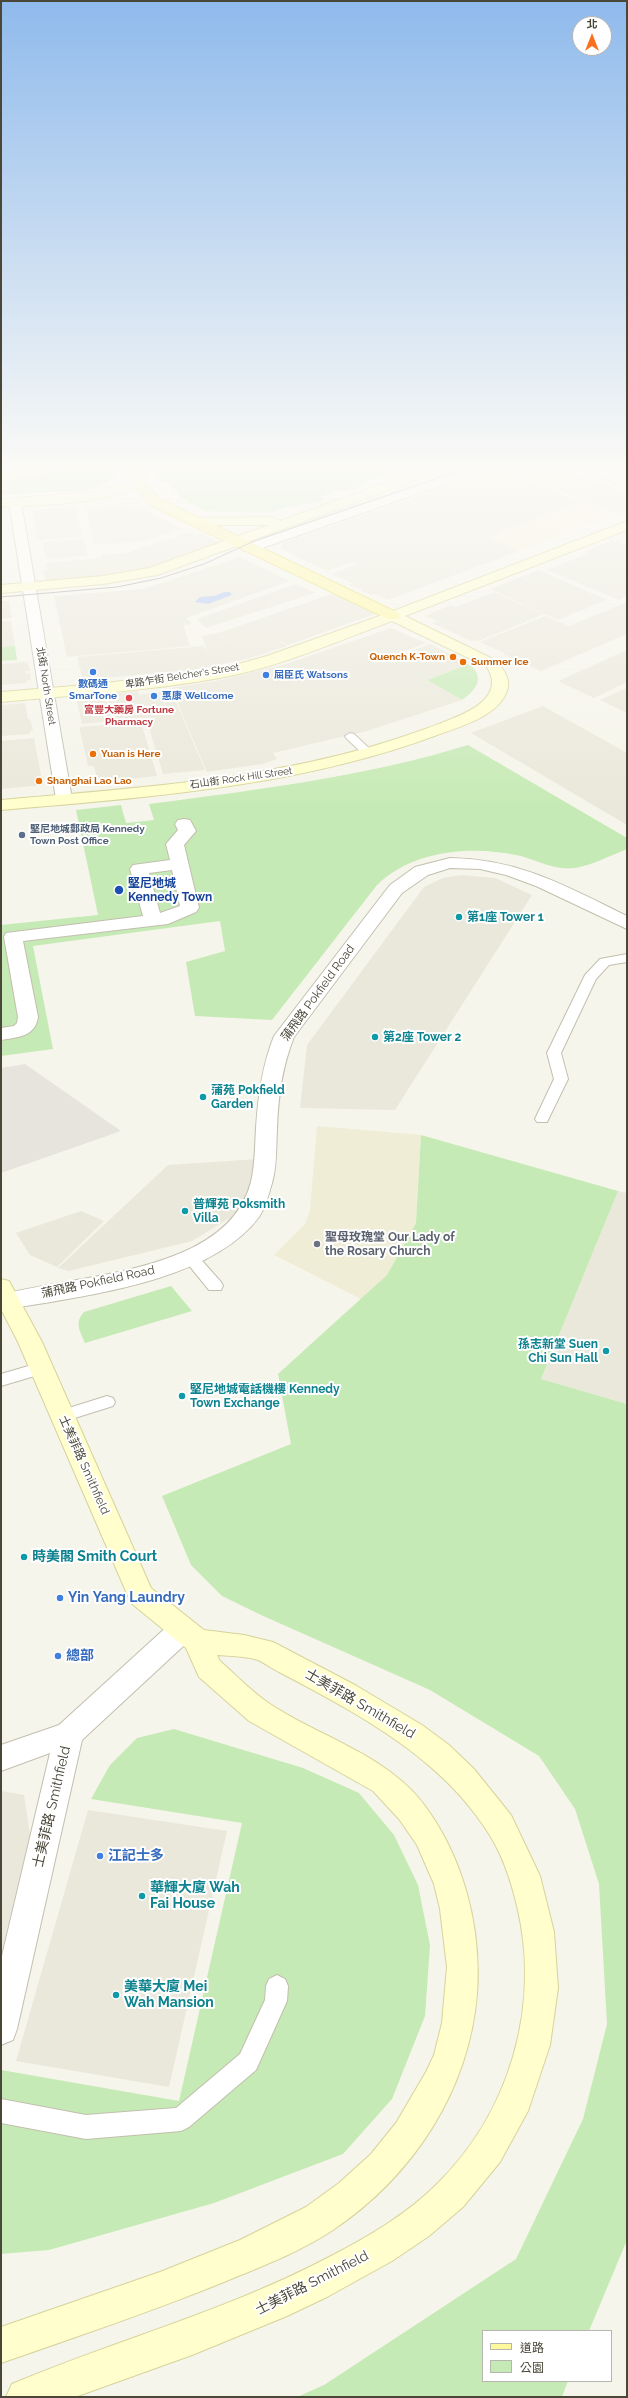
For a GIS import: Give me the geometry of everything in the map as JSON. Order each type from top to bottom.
[{"type":"main road","points":[[1,589],[83,582]]},
{"type":"main road","points":[[321,582],[393,616]]},
{"type":"main road","name":"卑路乍街 Belcher's Street","points":[[1,697],[106,688],[225,672],[272,659],[393,616],[481,582]]},
{"type":"main road","name":"石山街 Rock Hill Street","points":[[1,805],[263,777],[367,752],[426,734],[469,717],[493,701],[501,686],[500,679],[492,664],[485,659],[393,616]]},
{"type":"main road","name":"士美菲路 Smithfield","points":[[1,2345],[167,2287],[251,2253],[318,2219],[350,2196],[383,2166],[408,2135],[434,2091],[450,2055],[458,2023],[462,1994],[463,1967],[456,1909],[449,1884],[429,1837],[410,1810],[384,1782],[254,1707],[210,1669],[189,1636],[141,1595],[42,1368],[5,1294]]},
{"type":"main road","name":"士美菲路 Smithfield","points":[[25,2397],[183,2341],[250,2315],[324,2281],[381,2248],[426,2216],[467,2179],[501,2131],[516,2103],[529,2068],[538,2032],[541,1995],[541,1957],[537,1918],[529,1886],[517,1856],[502,1829],[465,1778],[408,1729],[261,1649],[189,1636]]},
{"type":"street","name":"北街 North Street","points":[[27,582],[64,799]]},
{"type":"street","points":[[1,1034],[20,1030],[27,1025],[28,1017],[7,938],[168,918],[190,908],[175,844],[187,832],[184,824]]},
{"type":"street","name":"蒲飛路 Pokfield Road","points":[[5,1294],[106,1283],[192,1259],[232,1233],[248,1215],[259,1196],[263,1175],[267,1100],[276,1054],[284,1036],[403,882],[422,871],[443,865],[470,863],[494,866],[533,879],[627,923]]},
{"type":"street","points":[[153,920],[139,870],[180,864]]},
{"type":"street","name":"士美菲路 Smithfield","points":[[1,2029],[69,1734],[189,1636]]},
{"type":"street","points":[[1,1758],[69,1734]]},
{"type":"lane","points":[[350,736],[367,752]]},
{"type":"lane","points":[[542,1119],[561,1079],[554,1054],[590,978],[605,962],[627,958]]},
{"type":"lane","points":[[192,1259],[214,1286]]},
{"type":"lane","points":[[1,1380],[42,1368]]},
{"type":"lane","points":[[62,1416],[107,1402]]},
{"type":"lane","points":[[1,2111],[86,2127],[181,2119],[248,2062],[276,2000],[277,1986]]},
{"type":"shaded area","points":[[165,582],[287,582],[186,618],[192,624],[183,625],[190,646],[67,657],[54,596],[143,589]]},
{"type":"shaded area","points":[[350,582],[436,582],[388,600],[374,594],[370,595],[361,591],[364,589],[358,589],[349,585],[352,583]]},
{"type":"shaded area","points":[[508,582],[566,582],[607,600],[558,620],[490,589]]},
{"type":"shaded area","points":[[576,582],[627,582],[627,596],[619,600]]},
{"type":"shaded area","points":[[296,584],[315,593],[206,628],[197,619]]},
{"type":"shaded area","points":[[494,592],[544,614],[506,630],[455,607]]},
{"type":"shaded area","points":[[331,594],[335,596],[340,595],[375,614],[288,645],[276,639],[287,646],[247,659],[193,670],[83,680],[77,657],[204,646],[208,655],[202,636],[218,633],[234,647],[219,633]]},
{"type":"shaded area","points":[[1,601],[9,601],[12,618],[1,619]]},
{"type":"shaded area","points":[[627,602],[627,634],[541,671],[503,654],[529,643],[504,653],[480,642],[545,616],[569,626]]},
{"type":"shaded area","points":[[451,605],[506,630],[478,641],[471,641],[432,623],[437,621],[425,616]]},
{"type":"shaded area","points":[[11,621],[15,646],[1,647],[1,622]]},
{"type":"shaded area","points":[[391,628],[426,643],[391,656],[386,653],[394,658],[430,644],[469,664],[427,680],[462,700],[367,731],[273,753],[258,732],[277,759],[262,764],[207,772],[171,688],[221,680],[286,664]]},
{"type":"shaded area","points":[[627,650],[627,682],[594,698],[558,681]]},
{"type":"shaded area","points":[[28,663],[30,671],[25,671],[26,674],[30,673],[31,680],[26,681],[27,683],[1,685],[1,664]]},
{"type":"shaded area","points":[[627,688],[627,713],[600,700]]},
{"type":"shaded area","points":[[171,690],[205,770],[163,774],[146,718],[113,721],[106,694],[138,691],[139,695]]},
{"type":"shaded area","points":[[105,695],[112,721],[82,724],[76,697]]},
{"type":"shaded area","points":[[25,703],[28,719],[30,719],[33,730],[30,731],[30,734],[1,736],[1,705]]},
{"type":"shaded area","points":[[543,706],[627,753],[627,825],[471,733]]},
{"type":"shaded area","points":[[141,722],[157,776],[98,782],[94,766],[88,766],[79,727]]},
{"type":"shaded area","points":[[34,738],[43,785],[1,789],[1,741]]},
{"type":"shaded area","points":[[461,875],[495,878],[532,895],[395,1110],[300,1108],[307,1045],[424,887],[443,878]]},
{"type":"shaded area","points":[[25,1064],[121,1131],[1,1173],[1,1068]]},
{"type":"shaded area","points":[[317,1126],[421,1135],[416,1223],[387,1275],[361,1299],[274,1255],[305,1224],[310,1210]]},
{"type":"shaded area","name":"普輝苑 Poksmith Villa","points":[[258,1159],[247,1197],[233,1216],[192,1241],[69,1271],[58,1268],[168,1165]]},
{"type":"shaded area","points":[[618,1191],[627,1193],[627,1404],[541,1379]]},
{"type":"shaded area","points":[[81,1211],[104,1221],[57,1267],[30,1255],[16,1233]]},
{"type":"shaded area","points":[[1,1791],[24,1795],[30,1834],[1,1955]]},
{"type":"shaded area","points":[[88,1810],[227,1831],[169,2087],[16,2061]]},
{"type":"green space","points":[[15,646],[17,660],[1,661],[1,647]]},
{"type":"green space","points":[[469,664],[477,674],[478,679],[475,688],[462,700],[427,680]]},
{"type":"green space","points":[[468,745],[627,838],[627,849],[594,863],[575,868],[560,868],[516,855],[480,851],[461,851],[442,854],[424,858],[407,865],[391,874],[377,885],[272,1020],[195,1016],[186,962],[225,951],[220,921],[33,946],[53,1049],[1,1056],[1,925],[98,915],[76,810],[121,805],[126,823],[154,820],[149,804],[270,788],[350,774],[389,766]]},
{"type":"green space","points":[[421,1135],[618,1191],[541,1379],[627,1404],[627,2240],[589,2330],[482,2330],[482,2382],[568,2382],[562,2397],[297,2397],[324,2385],[516,2259],[583,2119],[607,2024],[599,1884],[575,1809],[539,1756],[430,1690],[261,1615],[222,1596],[191,1565],[162,1496],[291,1444],[278,1374],[387,1275],[416,1223]]},
{"type":"green space","points":[[171,1286],[192,1311],[85,1343],[79,1327],[79,1320],[84,1312]]},
{"type":"green space","points":[[174,1729],[303,1768],[359,1793],[394,1835],[418,1885],[430,1945],[425,2016],[392,2099],[343,2154],[214,2203],[49,2250],[1,2254],[1,2070],[179,2101],[242,1823],[91,1799],[110,1765],[137,1738]]},
{"type":"water","points":[[224,592],[230,592],[232,595],[208,604],[195,602],[200,597],[214,596]]},
{"type":"tram line","points":[[1,597],[117,587],[142,582]]},
{"type":"place","name":"Quench K-Town","points":[[453,657]]},
{"type":"place","name":"Summer Ice","points":[[463,662]]},
{"type":"place","name":"數碼通 SmarTone","points":[[93,672]]},
{"type":"place","name":"屈臣氏 Watsons","points":[[266,675]]},
{"type":"place","name":"惠康 Wellcome","points":[[154,696]]},
{"type":"place","name":"富豐大藥房 Fortune Pharmacy","points":[[129,698]]},
{"type":"place","name":"Yuan is Here","points":[[93,754]]},
{"type":"place","name":"Shanghai Lao Lao","points":[[39,781]]},
{"type":"place","name":"堅尼地城郵政局 Kennedy Town Post Office","points":[[22,835]]},
{"type":"place","name":"堅尼地城 Kennedy Town","points":[[119,890]]},
{"type":"place","name":"第1座 Tower 1","points":[[459,917]]},
{"type":"place","name":"第2座 Tower 2","points":[[375,1037]]},
{"type":"place","name":"蒲苑 Pokfield Garden","points":[[203,1097]]},
{"type":"place","name":"普輝苑 Poksmith Villa","points":[[185,1211]]},
{"type":"place","name":"聖母玫瑰堂 Our Lady of the Rosary Church","points":[[317,1244]]},
{"type":"place","name":"孫志新堂 Suen Chi Sun Hall","points":[[606,1351]]},
{"type":"place","name":"堅尼地城電話機樓 Kennedy Town Exchange","points":[[182,1396]]},
{"type":"place","name":"時美閣 Smith Court","points":[[24,1557]]},
{"type":"place","name":"Yin Yang Laundry","points":[[60,1598]]},
{"type":"place","name":"總部","points":[[58,1656]]},
{"type":"place","name":"江記士多","points":[[100,1856]]},
{"type":"place","name":"華輝大廈 Wah Fai House","points":[[142,1896]]},
{"type":"place","name":"美華大廈 Mei Wah Mansion","points":[[116,1995]]}]
